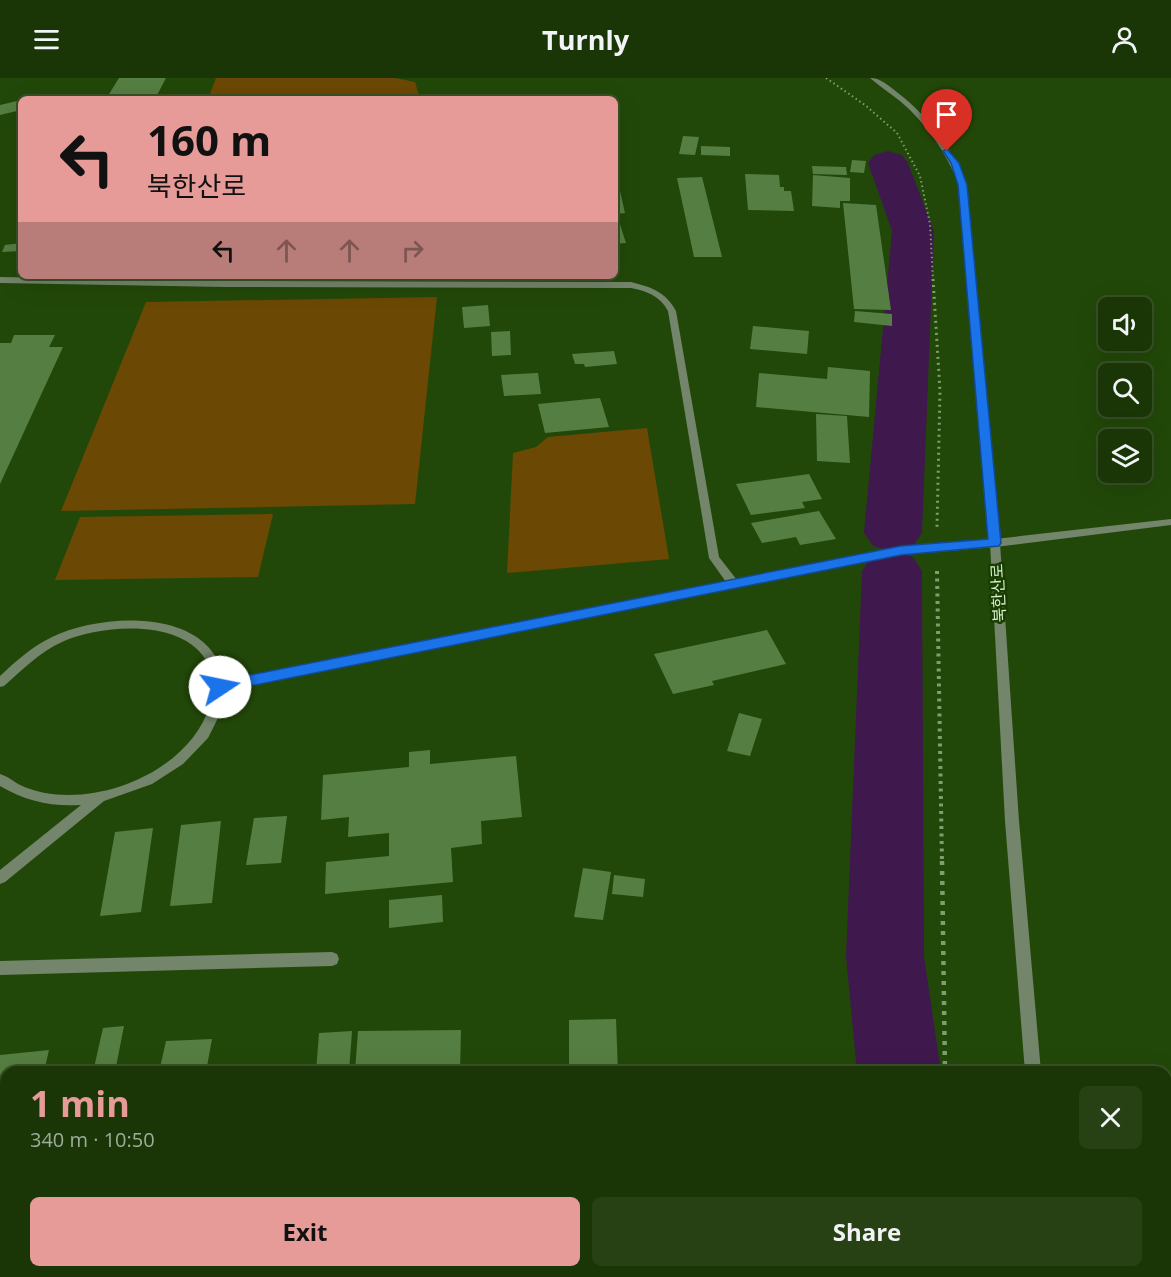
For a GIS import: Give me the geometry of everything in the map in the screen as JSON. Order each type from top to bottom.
[{"type":"street","name":"북한산로","points":[[873,78],[922,118],[955,163],[963,185],[995,543],[1012,821],[1032,1066]]},
{"type":"street","points":[[0,280],[226,284],[620,285],[648,288],[665,298],[672,311],[714,558],[734,584]]},
{"type":"street","points":[[220,687],[901,551],[995,543],[1171,522]]},
{"type":"street","points":[[0,682],[24,659],[58,640],[95,627],[132,624],[166,628],[194,641],[213,661],[220,687],[214,715],[196,744],[170,768],[137,786],[99,798],[62,801],[28,795],[0,779]]},
{"type":"street","points":[[0,878],[99,798]]},
{"type":"street","points":[[0,968],[332,959]]},
{"type":"shaded area","points":[[216,78],[395,78],[415,82],[419,96],[209,96]]},
{"type":"shaded area","points":[[437,297],[415,504],[61,511],[146,302]]},
{"type":"shaded area","points":[[647,428],[669,559],[507,573],[513,453],[536,447],[548,437]]},
{"type":"shaded area","points":[[273,514],[258,577],[55,580],[80,517]]},
{"type":"building","points":[[119,78],[166,78],[157,96],[108,96]]},
{"type":"building","points":[[18,101],[18,111],[0,115],[0,105]]},
{"type":"building","points":[[683,136],[699,137],[695,155],[679,154]]},
{"type":"building","points":[[701,146],[730,147],[730,156],[701,155]]},
{"type":"building","points":[[852,160],[866,161],[864,173],[850,172]]},
{"type":"building","points":[[812,166],[846,167],[847,175],[813,174]]},
{"type":"building","points":[[745,174],[779,175],[780,187],[784,187],[784,191],[791,191],[794,211],[748,210]]},
{"type":"building","points":[[813,175],[850,178],[850,201],[840,201],[840,208],[812,206]]},
{"type":"building","points":[[702,177],[722,257],[694,257],[677,178]]},
{"type":"building","points":[[618,182],[625,213],[618,214]]},
{"type":"building","points":[[843,203],[876,205],[891,310],[854,309]]},
{"type":"building","points":[[618,218],[626,243],[618,244]]},
{"type":"building","points":[[18,243],[18,251],[2,252],[5,245]]},
{"type":"building","points":[[488,305],[490,326],[464,328],[462,307]]},
{"type":"building","points":[[855,311],[892,314],[892,326],[854,322]]},
{"type":"building","points":[[753,326],[809,331],[807,354],[750,349]]},
{"type":"building","points":[[510,331],[511,355],[492,356],[491,332]]},
{"type":"building","points":[[14,335],[55,335],[49,347],[63,347],[0,484],[0,343],[11,343]]},
{"type":"building","points":[[614,351],[617,364],[585,367],[584,364],[575,364],[572,354]]},
{"type":"building","points":[[828,367],[870,371],[869,417],[756,407],[759,373],[827,379]]},
{"type":"building","points":[[538,373],[541,394],[504,396],[501,375]]},
{"type":"building","points":[[600,398],[609,427],[545,433],[538,404]]},
{"type":"building","points":[[816,414],[847,416],[850,463],[817,461]]},
{"type":"building","points":[[809,474],[822,499],[802,502],[805,508],[751,515],[736,484]]},
{"type":"building","points":[[819,511],[836,539],[800,545],[796,537],[762,543],[751,523]]},
{"type":"building","points":[[767,630],[786,664],[712,681],[714,685],[673,694],[654,654]]},
{"type":"building","points":[[739,713],[762,719],[750,756],[727,751]]},
{"type":"building","points":[[430,750],[430,764],[516,756],[522,817],[481,821],[482,844],[451,848],[453,882],[325,894],[326,862],[389,856],[389,833],[348,837],[349,817],[321,820],[323,775],[409,767],[409,752]]},
{"type":"building","points":[[287,816],[281,863],[246,865],[254,818]]},
{"type":"building","points":[[221,821],[212,903],[170,906],[181,825]]},
{"type":"building","points":[[153,828],[141,912],[100,916],[115,832]]},
{"type":"building","points":[[583,868],[611,872],[603,920],[574,917]]},
{"type":"building","points":[[614,875],[645,879],[643,897],[612,894]]},
{"type":"building","points":[[442,895],[443,922],[389,928],[389,900]]},
{"type":"building","points":[[616,1019],[618,1066],[569,1066],[569,1020]]},
{"type":"building","points":[[124,1026],[116,1066],[94,1066],[103,1028]]},
{"type":"building","points":[[461,1030],[460,1066],[355,1066],[358,1031]]},
{"type":"building","points":[[352,1031],[349,1066],[316,1066],[319,1033]]},
{"type":"building","points":[[212,1039],[207,1066],[160,1066],[166,1041]]},
{"type":"building","points":[[49,1050],[45,1066],[0,1066],[0,1055]]},
{"type":"waterway","points":[[888,163],[913,231],[893,533]]},
{"type":"waterway","points":[[892,571],[885,956],[898,1066]]},
{"type":"route","points":[[220,687],[901,551],[995,543],[963,185],[955,163],[947,151]]}]
